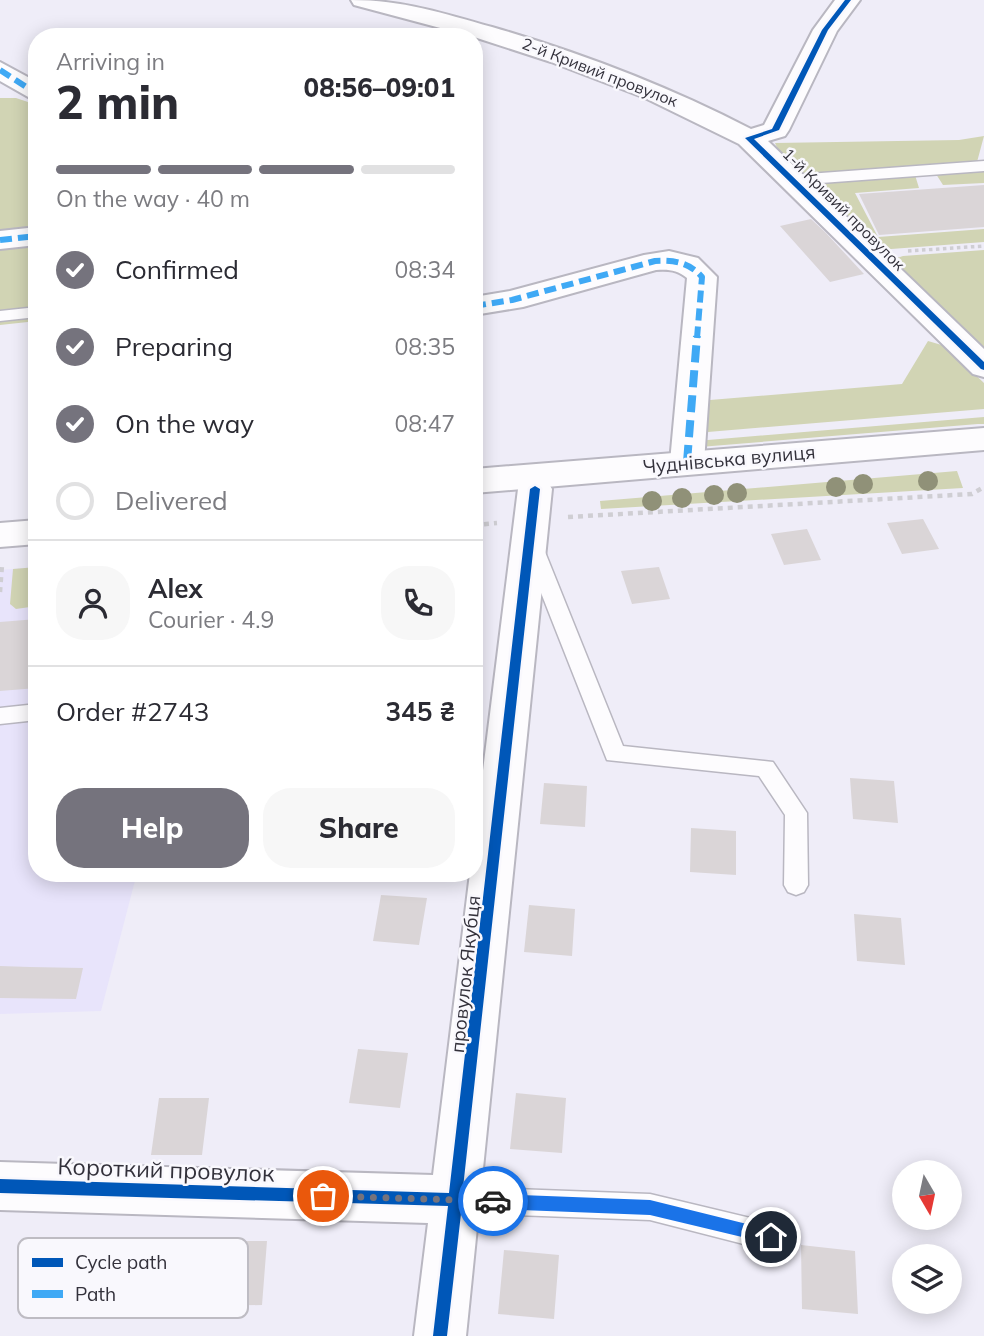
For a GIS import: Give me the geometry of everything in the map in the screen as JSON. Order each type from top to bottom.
[{"type":"street","name":"2-й Кривий провулок","points":[[363,0],[473,28]]},
{"type":"street","name":"1-й Кривий провулок","points":[[848,0],[825,30],[775,130],[749,138],[984,367]]},
{"type":"street","name":"2-й Кривий провулок","points":[[483,30],[569,57],[684,104],[749,138]]},
{"type":"street","points":[[0,70],[28,88]]},
{"type":"street","points":[[0,240],[28,237]]},
{"type":"street","points":[[483,305],[512,300],[655,261],[671,259],[695,266],[702,277],[687,462]]},
{"type":"street","name":"Чуднівська вулиця","points":[[483,480],[984,439]]},
{"type":"street","name":"Чуднівська вулиця","points":[[483,497],[541,516],[984,452]]},
{"type":"street","name":"провулок Якубця","points":[[440,1336],[541,516]]},
{"type":"street","points":[[0,521],[28,518]]},
{"type":"street","points":[[1,548],[28,536]]},
{"type":"street","name":"Короткий провулок","points":[[0,1186],[457,1200]]},
{"type":"lane","points":[[794,180],[984,166]]},
{"type":"lane","points":[[0,316],[28,313]]},
{"type":"lane","points":[[541,516],[615,754],[765,768],[796,813],[796,885]]},
{"type":"lane","points":[[0,716],[28,713]]},
{"type":"lane","points":[[457,1200],[650,1207],[771,1237]]},
{"type":"path","points":[[872,259],[889,253],[984,246]]},
{"type":"path","points":[[541,516],[972,494],[984,489]]},
{"type":"path","points":[[585,503],[588,515]]},
{"type":"path","points":[[0,592],[1,548]]},
{"type":"shaded area","points":[[28,568],[28,882],[135,882],[101,1011],[0,1014],[0,570]]},
{"type":"green space","points":[[0,98],[16,98],[28,102],[28,322],[0,325]]},
{"type":"green space","points":[[984,136],[977,162],[800,175],[780,154],[775,143],[959,140]]},
{"type":"green space","points":[[984,171],[984,183],[943,185],[936,174]]},
{"type":"green space","points":[[915,175],[919,188],[855,193],[878,237],[984,229],[984,242],[878,250],[814,187],[820,182]]},
{"type":"green space","points":[[984,250],[984,353],[888,261],[903,256]]},
{"type":"green space","points":[[928,341],[945,346],[984,383],[984,409],[696,433],[698,401],[902,384]]},
{"type":"green space","points":[[984,417],[984,424],[700,447],[696,441]]},
{"type":"green space","points":[[957,471],[963,488],[601,509],[600,501]]},
{"type":"green space","points":[[28,568],[28,607],[16,609],[10,604],[13,569]]},
{"type":"building","points":[[984,185],[984,227],[879,235],[859,194]]},
{"type":"building","points":[[811,219],[864,274],[830,282],[780,226]]},
{"type":"building","points":[[923,519],[939,549],[902,554],[887,523]]},
{"type":"building","points":[[807,529],[821,560],[784,565],[771,534]]},
{"type":"building","points":[[659,567],[670,599],[632,604],[621,571]]},
{"type":"building","points":[[28,620],[28,689],[0,691],[0,622]]},
{"type":"building","points":[[850,778],[894,781],[898,823],[853,819]]},
{"type":"building","points":[[544,783],[587,786],[585,827],[540,824]]},
{"type":"building","points":[[691,828],[736,831],[736,875],[690,872]]},
{"type":"building","points":[[381,895],[427,898],[419,945],[373,941]]},
{"type":"building","points":[[529,905],[575,909],[572,956],[524,952]]},
{"type":"building","points":[[854,914],[901,918],[905,965],[857,961]]},
{"type":"building","points":[[0,966],[83,968],[76,999],[0,998]]},
{"type":"building","points":[[358,1049],[408,1053],[400,1108],[349,1103]]},
{"type":"building","points":[[516,1093],[566,1098],[562,1153],[510,1149]]},
{"type":"building","points":[[159,1098],[209,1098],[202,1155],[151,1155]]},
{"type":"building","points":[[248,1241],[267,1241],[262,1305],[248,1305]]},
{"type":"building","points":[[801,1245],[855,1251],[858,1314],[802,1309]]},
{"type":"building","points":[[504,1250],[559,1255],[554,1319],[498,1314]]},
{"type":"marked path","points":[[0,70],[28,88]]},
{"type":"marked path","points":[[0,240],[28,237]]},
{"type":"marked path","points":[[483,305],[512,300],[655,261],[669,260],[693,267],[702,277],[687,462]]},
{"type":"cycle path","points":[[848,0],[825,30],[775,130],[749,138],[984,367]]},
{"type":"cycle path","points":[[440,1336],[535,489]]},
{"type":"cycle path","points":[[0,1186],[457,1200]]},
{"type":"way so far","points":[[323,1196],[493,1201]]},
{"type":"route","points":[[493,1201],[650,1207],[771,1237]]}]
